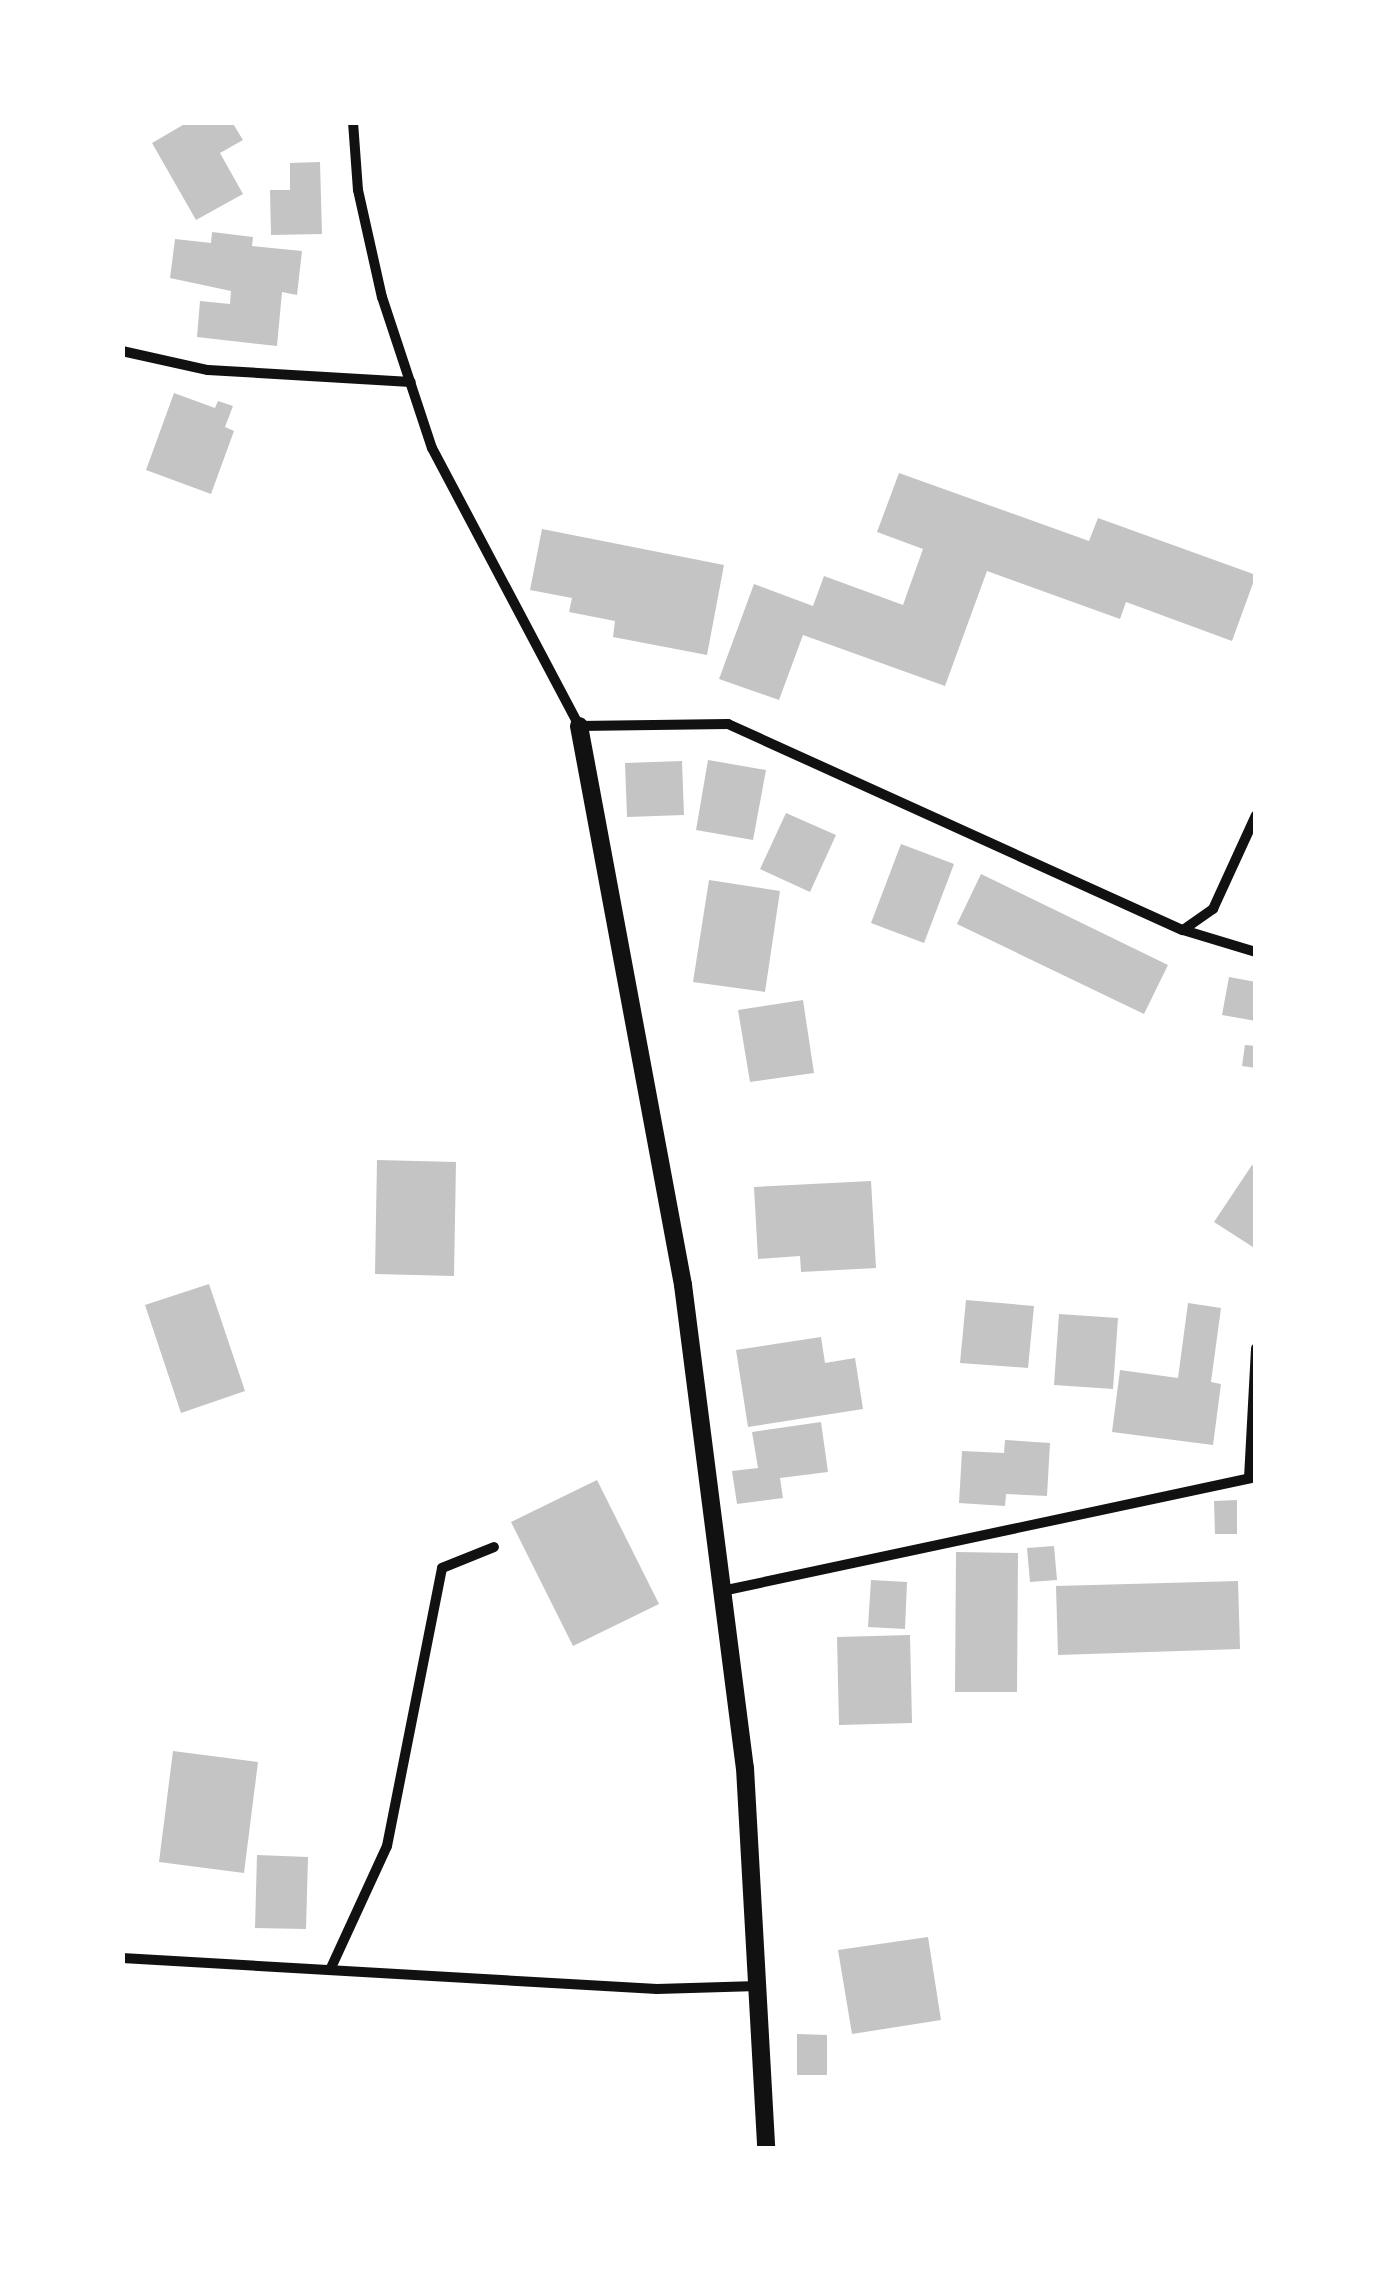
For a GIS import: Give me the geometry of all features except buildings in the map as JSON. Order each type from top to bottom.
[{"type":"street","points":[[354,122],[358,190],[432,448],[578,726],[684,1285],[745,1768],[766,2148]]},
{"type":"street","points":[[122,351],[208,370],[411,382]]},
{"type":"street","points":[[578,726],[728,724],[1183,930],[1256,952]]},
{"type":"street","points":[[1183,930],[1213,909],[1256,815]]},
{"type":"street","points":[[722,1591],[1252,1477],[1256,1348]]},
{"type":"street","points":[[330,1970],[386,1846],[442,1568],[494,1547]]},
{"type":"street","points":[[122,1958],[657,1989],[758,1986]]}]
